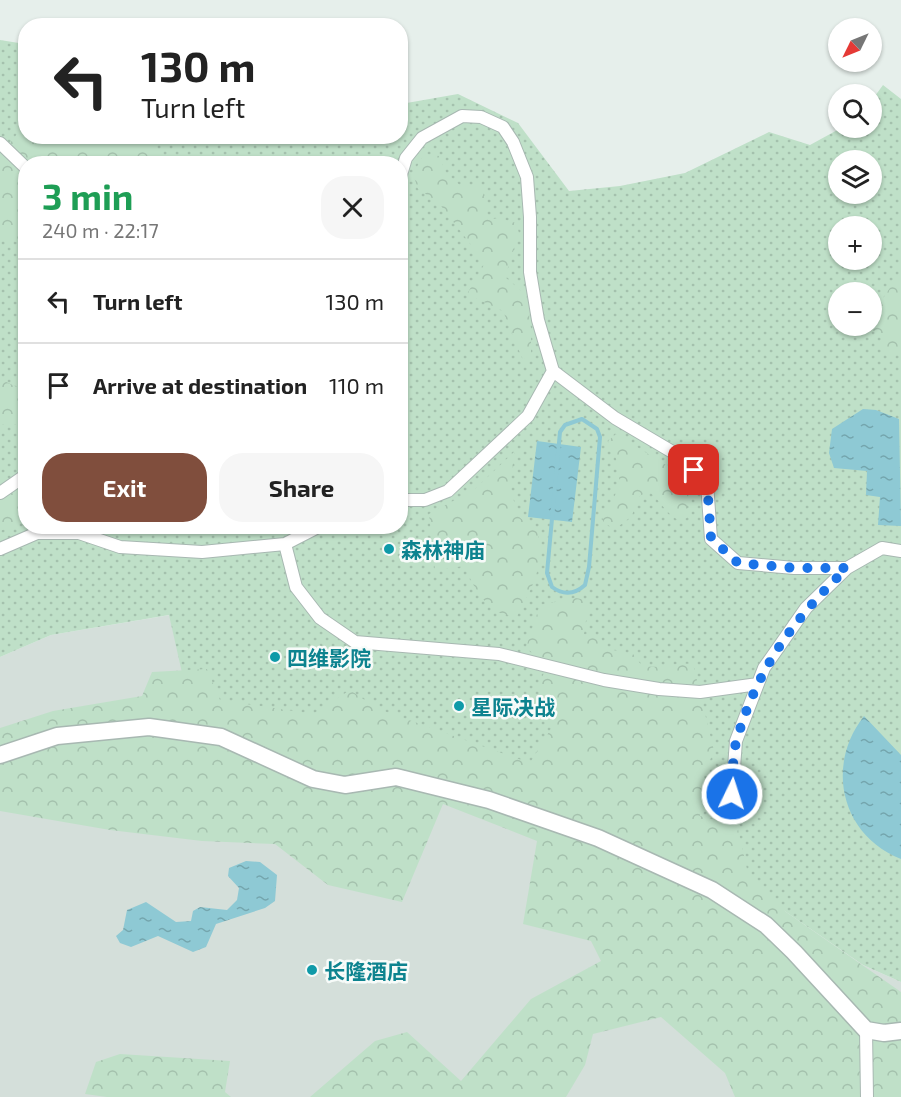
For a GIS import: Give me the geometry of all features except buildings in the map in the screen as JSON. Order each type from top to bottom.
[{"type":"street","points":[[408,156],[422,138],[462,116],[481,117],[503,127],[513,142],[527,177],[531,217],[530,272],[538,320],[553,371],[615,418],[681,457],[707,483],[711,538],[738,563],[794,568],[847,568]]},
{"type":"street","points":[[0,143],[18,160]]},
{"type":"street","points":[[408,500],[425,500],[448,491],[528,416],[553,371]]},
{"type":"street","points":[[0,493],[18,481]]},
{"type":"street","points":[[0,549],[33,534]]},
{"type":"street","points":[[82,534],[120,547],[202,552],[285,544],[304,534]]},
{"type":"street","points":[[285,544],[296,587],[320,618],[355,642],[499,654],[594,678],[659,689],[700,692],[758,684]]},
{"type":"street","points":[[732,794],[736,741],[758,684],[765,668],[806,608],[847,568],[882,548],[901,550]]},
{"type":"street","points":[[0,755],[57,736],[149,727],[220,737],[313,779],[345,785],[396,777],[489,800],[598,838],[712,890],[766,925],[866,1030],[884,1033],[901,1031]]},
{"type":"street","points":[[866,1030],[867,1097]]},
{"type":"shaded area","points":[[170,615],[686,843],[863,965],[901,982],[901,1062],[834,1097],[0,1097],[0,657],[51,635]]},
{"type":"green space","points":[[0,40],[18,43],[18,144],[408,144],[408,103],[458,94],[518,123],[569,191],[620,186],[685,173],[769,132],[810,145],[828,135],[828,138],[882,138],[882,86],[901,99],[901,982],[863,965],[686,843],[189,704],[169,615],[51,635],[0,657]]},
{"type":"green space","points":[[18,133],[18,144],[153,144],[165,156],[18,156],[18,242],[6,238],[0,239],[0,157]]},
{"type":"green space","points":[[424,154],[439,156],[446,173],[462,187],[482,186],[488,220],[498,218],[516,223],[519,233],[505,277],[526,295],[531,328],[531,361],[522,358],[503,311],[467,294],[485,263],[438,202],[418,189],[413,174]]},
{"type":"green space","points":[[901,271],[901,355],[883,353],[882,338],[880,336],[882,336],[882,300]]},
{"type":"green space","points":[[0,379],[18,388],[18,424],[0,424]]},
{"type":"green space","points":[[616,434],[666,465],[687,487],[687,518],[678,520],[673,517],[648,491],[637,498],[632,516],[615,529],[604,523],[601,514],[618,488],[619,470],[608,441]]},
{"type":"green space","points":[[515,451],[509,487],[520,518],[537,529],[539,543],[538,565],[533,584],[517,616],[498,612],[490,607],[478,592],[464,566],[435,570],[429,514],[475,489]]},
{"type":"green space","points":[[0,475],[18,494],[18,524],[0,531]]},
{"type":"green space","points":[[575,598],[589,600],[584,634],[601,639],[608,649],[633,654],[642,666],[693,664],[714,751],[705,772],[700,816],[737,825],[749,878],[786,912],[901,992],[901,1097],[735,1097],[725,1073],[661,1017],[593,1034],[585,1065],[566,1097],[310,1097],[375,1041],[407,1032],[461,1081],[531,999],[601,961],[591,941],[523,924],[537,841],[443,804],[402,902],[328,885],[275,844],[202,841],[110,830],[0,811],[0,728],[53,711],[142,696],[152,672],[207,669],[220,700],[313,714],[350,690],[378,709],[530,763],[552,727],[552,704],[537,687],[547,667],[526,647],[540,605]]},
{"type":"green space","points":[[120,1054],[230,1061],[225,1092],[231,1097],[107,1097],[85,1094],[96,1062]]},
{"type":"water","points":[[863,409],[876,410],[899,419],[901,526],[878,525],[880,497],[866,495],[867,471],[834,468],[829,453],[832,429]]},
{"type":"water","points":[[537,441],[581,447],[572,522],[528,517]]},
{"type":"water","points":[[864,716],[901,755],[901,859],[881,848],[864,834],[845,797],[843,777],[845,756],[852,736]]},
{"type":"water","points":[[246,861],[260,862],[277,875],[275,901],[265,908],[216,924],[206,947],[193,952],[158,936],[131,947],[120,943],[116,936],[123,930],[127,910],[146,902],[176,922],[191,921],[193,911],[200,907],[227,910],[237,900],[239,888],[228,876],[229,868]]},
{"type":"waterway","points":[[582,419],[597,429],[600,437],[589,567],[585,585],[577,591],[564,593],[552,587],[547,573],[560,432],[565,425],[582,419]]},
{"type":"place","name":"森林神庙","points":[[389,549]]},
{"type":"place","name":"四维影院","points":[[275,657]]},
{"type":"place","name":"星际决战","points":[[459,706]]},
{"type":"place","name":"长隆酒店","points":[[312,970]]},
{"type":"route","points":[[694,470],[707,483],[711,538],[738,563],[794,568],[847,568],[806,608],[765,668],[736,741],[732,794]]}]
